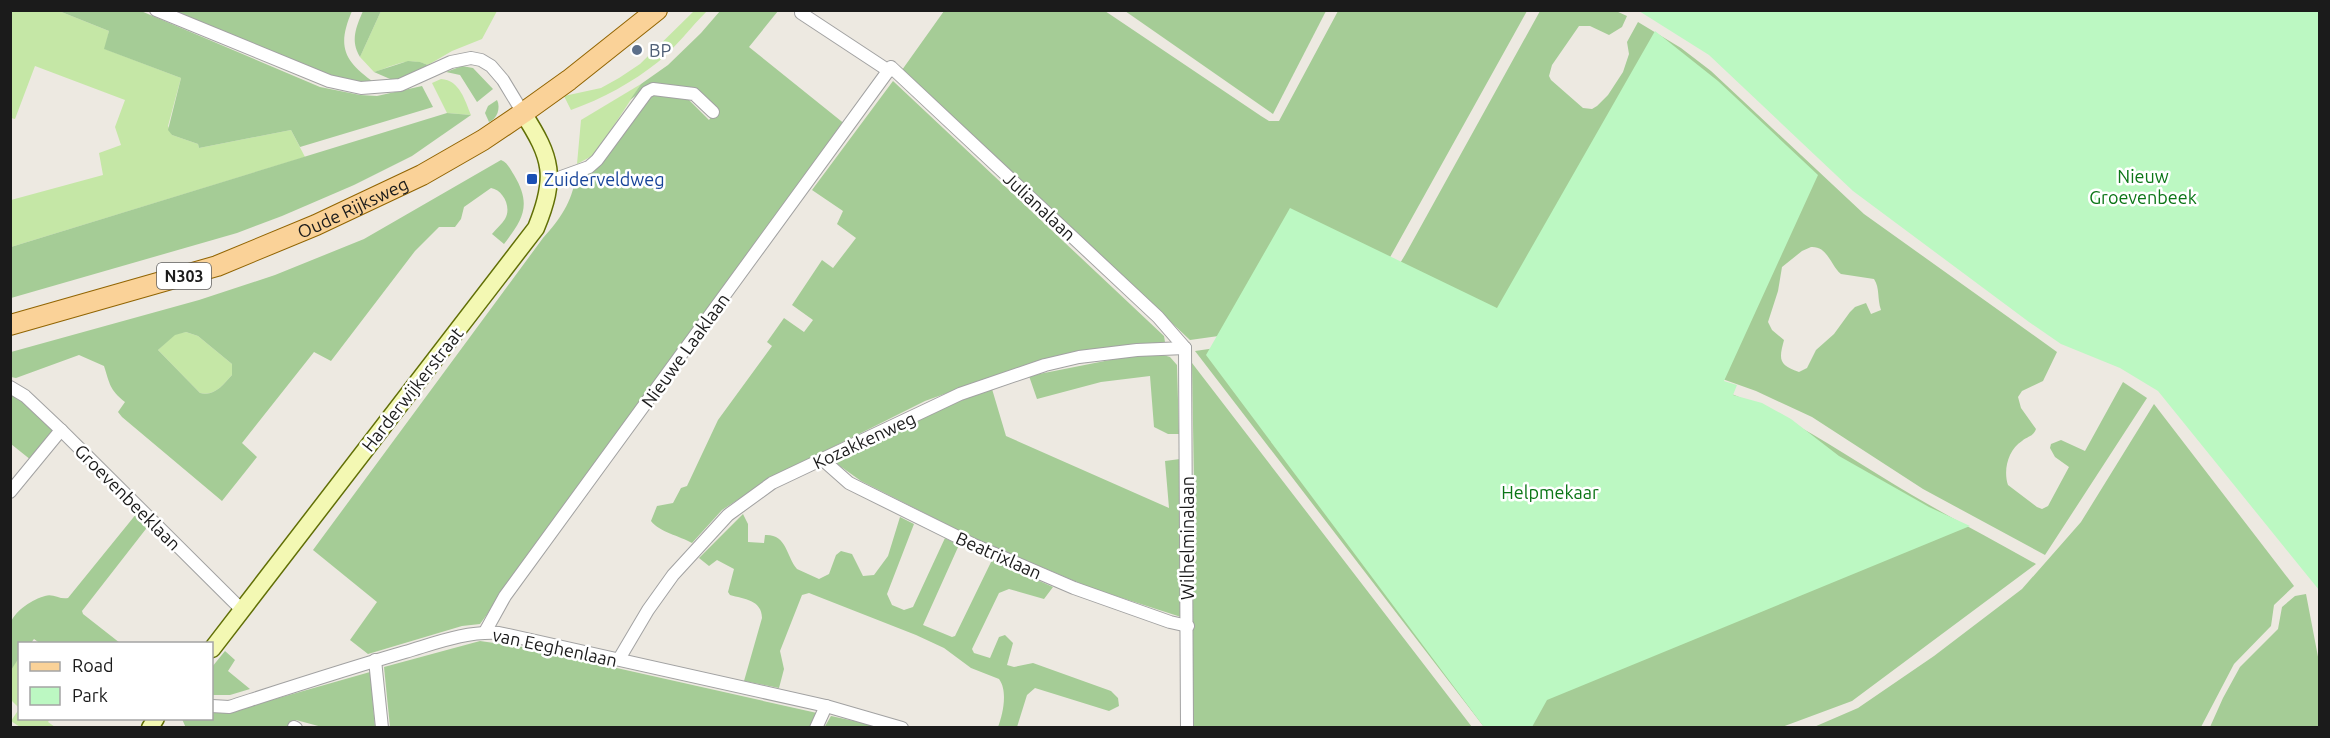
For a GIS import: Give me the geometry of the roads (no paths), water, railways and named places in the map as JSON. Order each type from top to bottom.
[{"type":"main road","name":"Oude Rijksweg","points":[[10,325],[217,266],[316,225],[422,175],[523,113],[569,80],[657,10]]},
{"type":"main road","name":"Harderwijkerstraat","points":[[213,648],[536,228],[548,198],[550,181],[541,142],[523,113]]},
{"type":"street","points":[[156,10],[329,81],[361,88],[400,85],[450,62],[471,58],[481,60],[491,66],[503,80],[523,113]]},
{"type":"street","points":[[801,14],[890,69]]},
{"type":"street","name":"Julianalaan","points":[[890,69],[1158,317],[1185,348]]},
{"type":"street","name":"Nieuwe Laaklaan","points":[[485,632],[505,596],[890,69]]},
{"type":"street","points":[[550,181],[589,166],[597,160],[647,92],[652,90],[694,94],[713,112]]},
{"type":"street","name":"Kozakkenweg","points":[[619,659],[648,610],[673,575],[728,515],[772,483],[960,394],[1045,365],[1079,357],[1137,350],[1185,348]]},
{"type":"street","name":"Wilhelminalaan","points":[[1185,348],[1187,728]]},
{"type":"street","name":"Groevenbeeklaan","points":[[11,387],[25,396],[61,430],[242,610]]},
{"type":"street","points":[[10,492],[61,430]]},
{"type":"street","name":"Beatrixlaan","points":[[823,459],[849,483],[974,545],[1074,588],[1170,622],[1188,626]]},
{"type":"street","name":"van Eeghenlaan","points":[[213,706],[229,706],[375,660],[464,635],[485,632],[619,659],[826,706],[902,728]]},
{"type":"street","points":[[375,660],[382,728]]},
{"type":"street","points":[[816,728],[826,706]]},
{"type":"place","name":"BP","points":[[637,50]]},
{"type":"place","name":"Zuiderveldweg","points":[[532,179]]},
{"type":"park label","name":"Nieuw Groevenbeek","points":[[2143,186]]},
{"type":"park label","name":"Helpmekaar","points":[[1550,492]]}]
